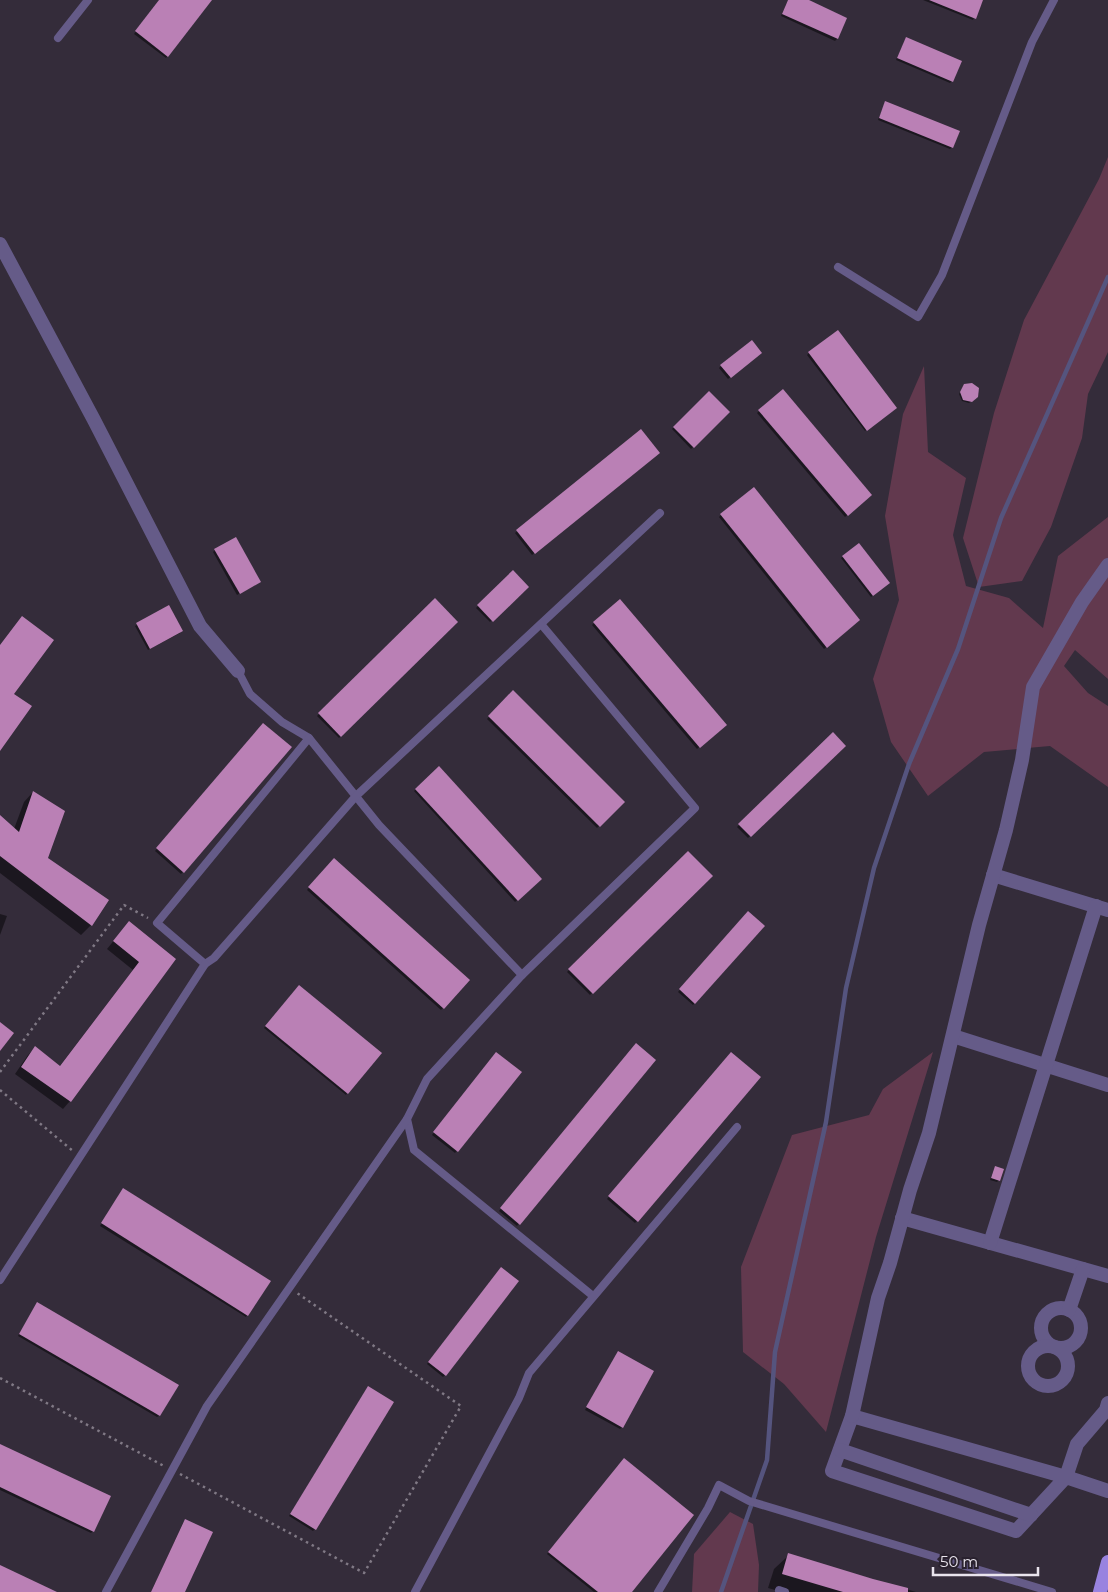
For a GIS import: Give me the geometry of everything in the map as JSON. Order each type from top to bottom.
[{"type":"main road","points":[[1100,1592],[1108,1562]]},
{"type":"street","points":[[0,244],[94,420],[200,626],[238,671]]},
{"type":"street","points":[[1108,565],[1082,602],[1033,687],[1022,760],[1006,830],[979,925],[929,1133],[878,1298],[852,1416],[832,1471],[1016,1531],[1066,1477],[1077,1444],[1106,1410],[1108,1403]]},
{"type":"street","points":[[990,1243],[1046,1066],[1102,908],[993,875]]},
{"type":"street","points":[[953,1036],[1108,1085]]},
{"type":"street","points":[[902,1218],[1108,1276]]},
{"type":"street","points":[[1069,1310],[1082,1269]]},
{"type":"street","points":[[1056,1309],[1069,1310],[1075,1313],[1081,1325],[1079,1337],[1070,1347],[1055,1347],[1046,1342],[1042,1336],[1042,1322],[1050,1312],[1056,1309]]},
{"type":"street","points":[[852,1416],[1066,1477],[1108,1491]]},
{"type":"street","points":[[840,1450],[1031,1515]]},
{"type":"lane","points":[[58,38],[88,0]]},
{"type":"lane","points":[[838,267],[918,317],[942,275],[1032,42],[1054,0]]},
{"type":"lane","points":[[0,1280],[204,964],[214,958],[356,796],[660,513]]},
{"type":"lane","points":[[106,1592],[207,1406],[407,1119],[427,1080],[522,975],[695,808],[541,624]]},
{"type":"lane","points":[[238,671],[250,694],[282,722],[310,738],[379,824],[522,975]]},
{"type":"lane","points":[[204,964],[157,923],[310,738]]},
{"type":"lane","points":[[407,1119],[414,1150],[593,1296]]},
{"type":"lane","points":[[415,1592],[519,1398],[528,1373],[737,1127]]},
{"type":"lane","points":[[658,1592],[708,1508],[719,1485],[752,1502],[1052,1592]]},
{"type":"path","points":[[0,1072],[124,905],[157,923]]},
{"type":"path","points":[[0,1090],[80,1156]]},
{"type":"path","points":[[0,1378],[364,1573],[461,1406],[289,1288]]},
{"type":"shaded area","points":[[1108,157],[1108,352],[1088,394],[1082,438],[1051,527],[1022,581],[979,587],[963,538],[994,413],[1024,320],[1099,179]]},
{"type":"shaded area","points":[[924,366],[928,452],[966,478],[953,535],[966,586],[1009,598],[1043,628],[1058,556],[1108,517],[1108,679],[1075,650],[1064,666],[1088,693],[1108,706],[1108,787],[1050,746],[984,752],[928,796],[891,742],[873,679],[899,600],[885,516],[903,414]]},
{"type":"shaded area","points":[[933,1052],[876,1237],[826,1432],[784,1384],[743,1352],[741,1267],[792,1135],[869,1115],[883,1089]]},
{"type":"shaded area","points":[[730,1512],[753,1524],[759,1565],[758,1592],[692,1592],[694,1554]]},
{"type":"building","points":[[159,0],[212,0],[168,57],[135,31]]},
{"type":"building","points":[[788,0],[809,0],[847,18],[838,39],[782,14]]},
{"type":"building","points":[[929,0],[983,0],[976,19]]},
{"type":"building","points":[[906,37],[962,61],[953,82],[897,58]]},
{"type":"building","points":[[885,101],[960,131],[953,148],[879,118]]},
{"type":"building","points":[[838,330],[897,408],[867,431],[808,352]]},
{"type":"building","points":[[752,340],[762,353],[731,378],[720,365]]},
{"type":"building","points":[[972,383],[979,388],[978,397],[972,402],[963,400],[960,392],[964,384]]},
{"type":"building","points":[[783,389],[872,495],[848,516],[758,410]]},
{"type":"building","points":[[709,391],[730,412],[694,448],[673,427]]},
{"type":"building","points":[[641,429],[660,453],[535,554],[516,530]]},
{"type":"building","points":[[754,487],[860,620],[827,648],[720,514]]},
{"type":"building","points":[[236,537],[261,582],[240,594],[214,549]]},
{"type":"building","points":[[859,543],[890,583],[873,596],[842,556]]},
{"type":"building","points":[[513,570],[529,587],[493,622],[477,605]]},
{"type":"building","points":[[435,598],[458,622],[341,737],[318,713]]},
{"type":"building","points":[[620,599],[727,725],[700,748],[593,622]]},
{"type":"building","points":[[169,605],[183,631],[150,649],[136,623]]},
{"type":"building","points":[[22,616],[54,640],[14,694],[32,706],[0,751],[0,645]]},
{"type":"building","points":[[513,690],[625,802],[600,827],[488,716]]},
{"type":"building","points":[[263,723],[292,747],[184,873],[156,848]]},
{"type":"building","points":[[833,732],[846,746],[751,837],[738,824]]},
{"type":"building","points":[[439,766],[542,879],[518,901],[415,789]]},
{"type":"building","points":[[33,791],[65,811],[48,858],[109,900],[92,926],[0,856],[0,815],[19,832]]},
{"type":"building","points":[[688,851],[713,876],[593,994],[568,969]]},
{"type":"building","points":[[334,858],[470,980],[444,1009],[308,887]]},
{"type":"building","points":[[748,911],[765,926],[695,1004],[679,989]]},
{"type":"building","points":[[129,921],[176,959],[71,1102],[21,1067],[35,1046],[60,1066],[139,962],[113,941]]},
{"type":"building","points":[[299,985],[382,1053],[348,1094],[265,1026]]},
{"type":"building","points":[[0,1022],[14,1033],[0,1051]]},
{"type":"building","points":[[636,1043],[656,1060],[520,1225],[500,1208]]},
{"type":"building","points":[[496,1052],[522,1072],[458,1152],[433,1132]]},
{"type":"building","points":[[731,1052],[761,1077],[638,1222],[608,1196]]},
{"type":"building","points":[[995,1166],[1004,1169],[1000,1181],[991,1178]]},
{"type":"building","points":[[123,1188],[271,1281],[248,1316],[101,1223]]},
{"type":"building","points":[[501,1267],[519,1281],[446,1376],[428,1362]]},
{"type":"building","points":[[37,1302],[179,1385],[160,1416],[19,1334]]},
{"type":"building","points":[[618,1351],[654,1371],[623,1428],[586,1407]]},
{"type":"building","points":[[368,1386],[394,1402],[316,1530],[290,1514]]},
{"type":"building","points":[[0,1444],[111,1496],[94,1532],[0,1487]]},
{"type":"building","points":[[624,1458],[694,1515],[632,1592],[598,1592],[548,1552]]},
{"type":"building","points":[[185,1519],[213,1532],[185,1592],[151,1592]]},
{"type":"building","points":[[788,1553],[908,1588],[908,1592],[843,1592],[782,1574]]},
{"type":"building","points":[[0,1565],[57,1592],[0,1592]]},
{"type":"waterway","points":[[721,1592],[767,1460],[775,1352],[826,1122],[846,988],[874,868],[909,764],[958,649],[1001,518],[1108,277]]}]
